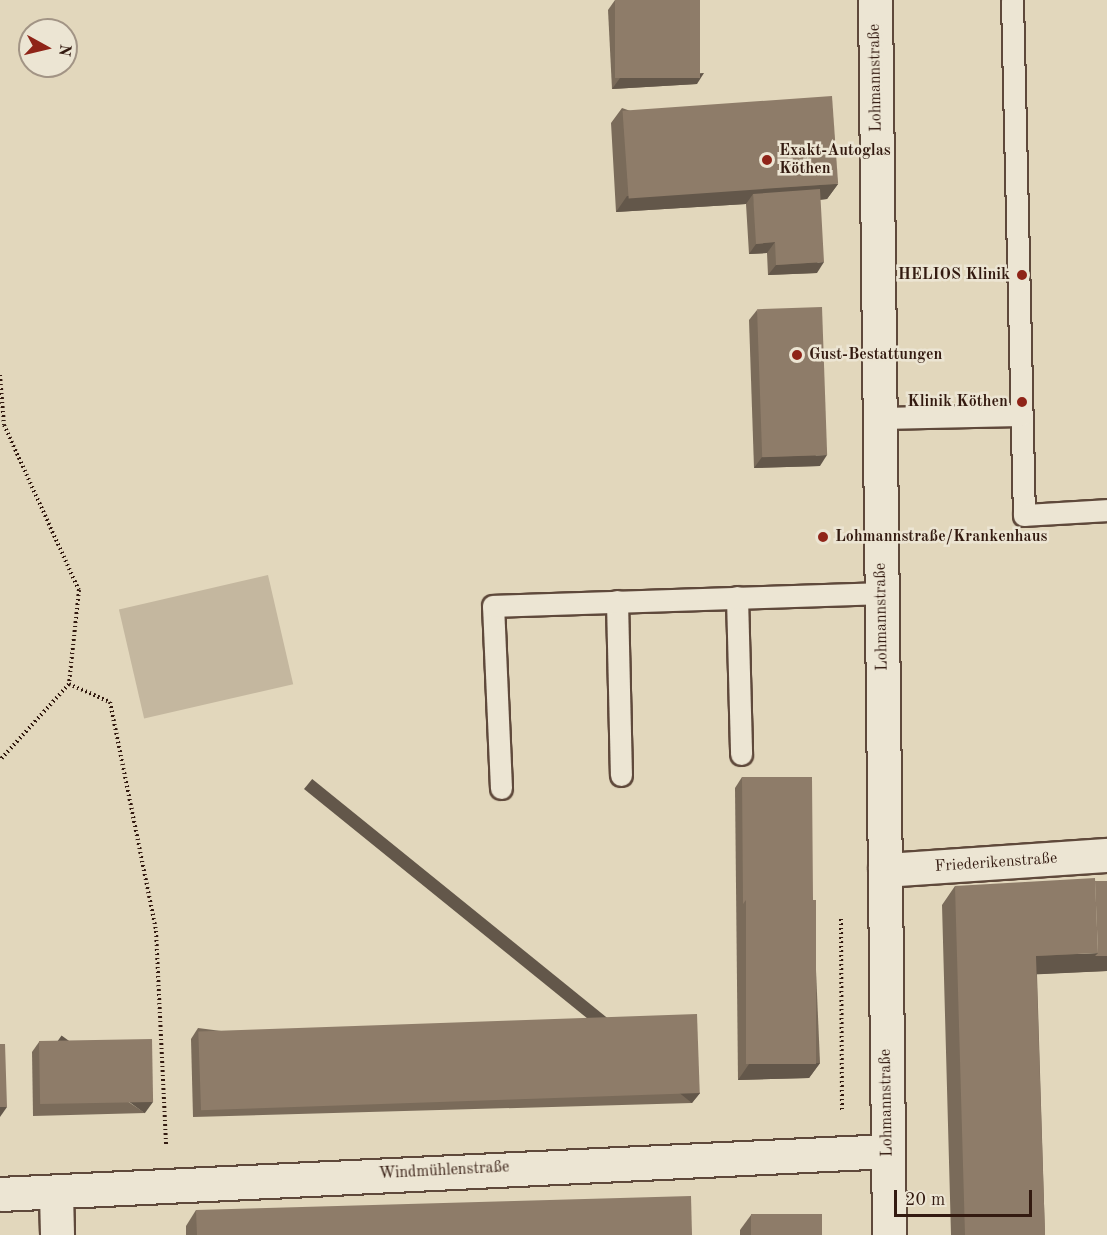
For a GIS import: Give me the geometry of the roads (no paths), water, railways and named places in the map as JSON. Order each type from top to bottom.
[{"type":"main road","name":"Lohmannstraße","points":[[875,0],[889,1235]]},
{"type":"main road","name":"Friederikenstraße","points":[[885,870],[1107,855]]},
{"type":"main road","name":"Windmühlenstraße","points":[[0,1194],[56,1193],[166,1183],[888,1151]]},
{"type":"main road","points":[[56,1193],[57,1235]]},
{"type":"lane","points":[[1012,0],[1024,515],[1107,510]]},
{"type":"lane","points":[[880,418],[1022,415]]},
{"type":"lane","points":[[501,788],[493,606],[882,593]]},
{"type":"lane","points":[[737,597],[741,754]]},
{"type":"lane","points":[[617,601],[621,775]]},
{"type":"place","name":"Exakt-Autoglas Köthen","points":[[767,160]]},
{"type":"place","name":"HELIOS Klinik","points":[[1022,275]]},
{"type":"place","name":"Gust-Bestattungen","points":[[797,355]]},
{"type":"place","name":"Klinik Köthen","points":[[1022,402]]},
{"type":"place","name":"Lohmannstraße/Krankenhaus","points":[[823,537]]}]
